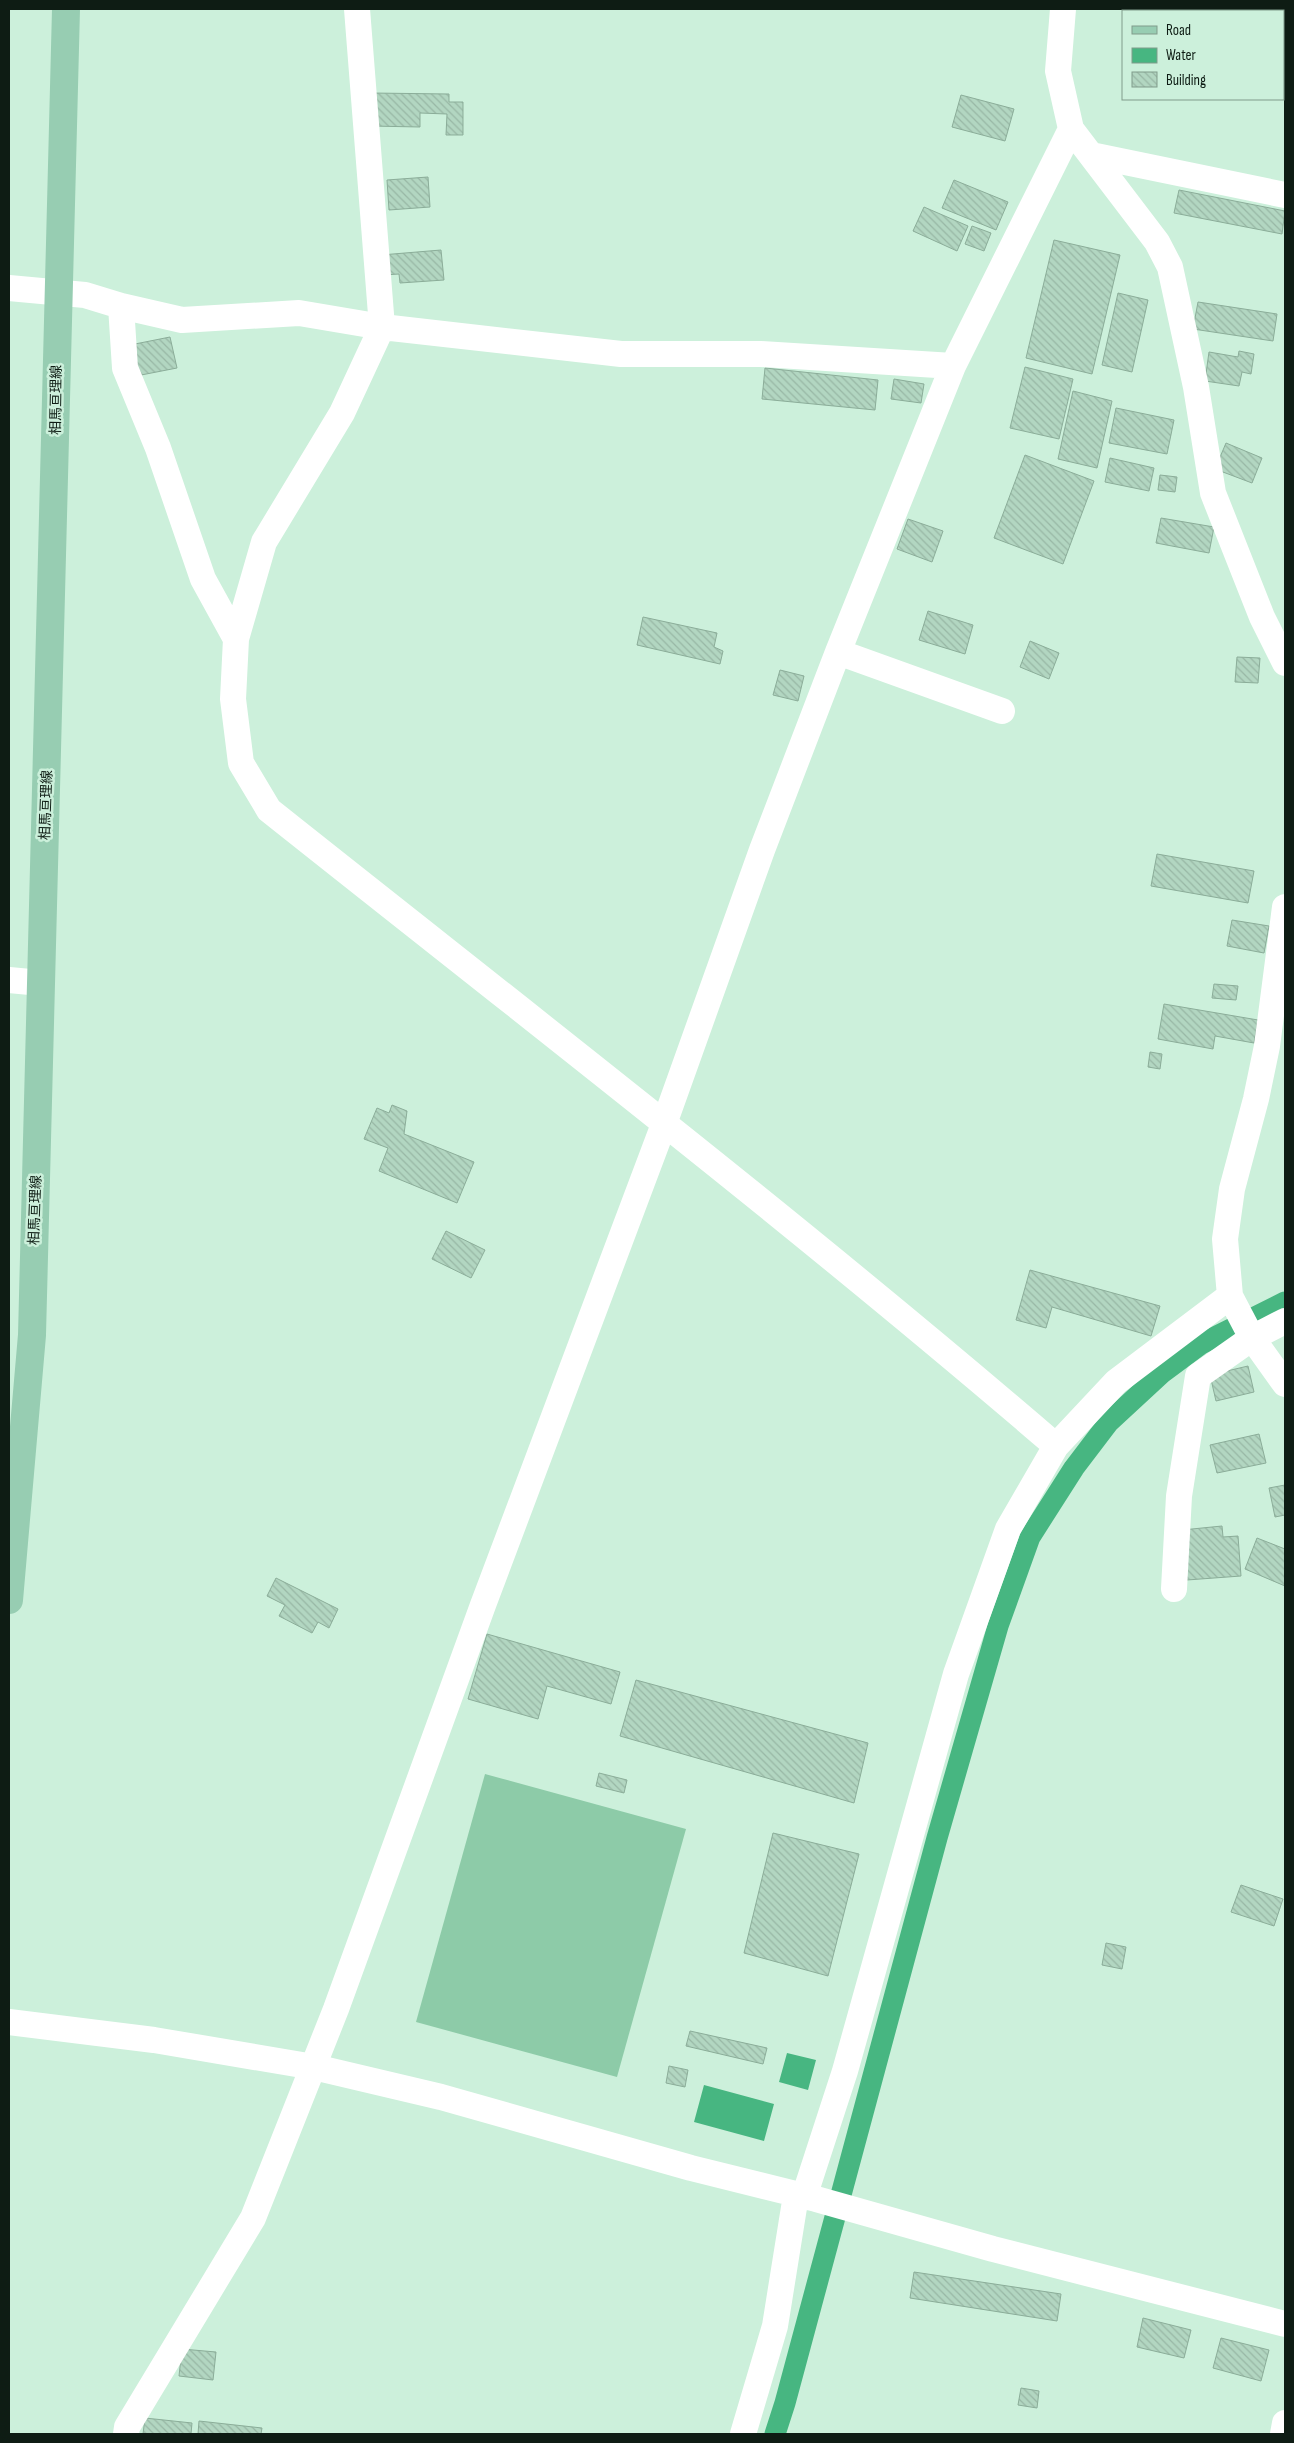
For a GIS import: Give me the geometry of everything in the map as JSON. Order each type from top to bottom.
[{"type":"main road","name":"相馬亘理線","points":[[9,1600],[32,1335],[66,9]]},
{"type":"street","points":[[357,9],[382,327],[342,413],[264,542],[236,640],[233,699],[241,763],[269,810],[664,1124],[936,1344],[1056,1446]]},
{"type":"street","points":[[1063,9],[1058,71],[1071,129],[1157,242],[1170,267],[1196,387],[1213,493],[1262,617],[1285,663]]},
{"type":"street","points":[[126,2434],[127,2427],[253,2218],[314,2067],[483,1605],[664,1124],[762,850],[838,652],[953,366],[1071,129]]},
{"type":"street","points":[[1091,156],[1285,195]]},
{"type":"street","points":[[9,288],[86,294],[121,306],[182,320],[299,313],[382,327],[621,354],[761,354],[953,366]]},
{"type":"street","points":[[121,306],[125,368],[158,448],[203,579],[236,640]]},
{"type":"street","points":[[838,652],[1002,711]]},
{"type":"street","points":[[1285,907],[1267,1046],[1256,1099],[1232,1189],[1225,1239],[1230,1296],[1252,1338],[1285,1384]]},
{"type":"street","points":[[9,980],[41,982]]},
{"type":"street","points":[[743,2434],[775,2326],[805,2197],[845,2071],[956,1674],[1008,1529],[1056,1446],[1116,1382],[1230,1296]]},
{"type":"street","points":[[1174,1589],[1179,1496],[1198,1376],[1252,1338],[1285,1321]]},
{"type":"street","points":[[9,2022],[154,2040],[314,2067],[442,2097],[691,2168],[1285,2324]]},
{"type":"street","points":[[1284,2434],[1285,2423]]},
{"type":"shaded area","points":[[485,1774],[686,1829],[617,2077],[416,2022]]},
{"type":"water","points":[[787,2053],[816,2060],[808,2090],[779,2082]]},
{"type":"water","points":[[704,2085],[774,2104],[764,2141],[694,2122]]},
{"type":"building","points":[[371,93],[449,94],[449,102],[463,102],[463,135],[446,135],[447,114],[420,113],[420,127],[370,126]]},
{"type":"building","points":[[961,95],[1014,109],[1005,141],[952,127]]},
{"type":"building","points":[[428,177],[430,207],[389,210],[387,180]]},
{"type":"building","points":[[954,180],[1008,202],[996,230],[942,208]]},
{"type":"building","points":[[1179,190],[1285,211],[1282,234],[1174,213]]},
{"type":"building","points":[[924,207],[968,226],[957,251],[913,231]]},
{"type":"building","points":[[972,226],[991,233],[984,251],[965,244]]},
{"type":"building","points":[[1054,240],[1120,255],[1092,374],[1026,358]]},
{"type":"building","points":[[441,250],[444,280],[400,283],[399,274],[383,275],[381,255]]},
{"type":"building","points":[[1118,293],[1148,300],[1132,372],[1102,365]]},
{"type":"building","points":[[1198,302],[1277,314],[1273,341],[1193,329]]},
{"type":"building","points":[[170,337],[177,368],[136,376],[130,345]]},
{"type":"building","points":[[1239,351],[1254,354],[1251,374],[1242,372],[1239,386],[1205,381],[1209,352],[1238,357]]},
{"type":"building","points":[[1025,367],[1073,379],[1059,439],[1010,428]]},
{"type":"building","points":[[765,368],[878,380],[875,410],[762,399]]},
{"type":"building","points":[[894,379],[924,384],[921,403],[891,399]]},
{"type":"building","points":[[1073,391],[1112,401],[1097,468],[1058,459]]},
{"type":"building","points":[[1116,408],[1174,420],[1167,454],[1109,443]]},
{"type":"building","points":[[1226,443],[1262,458],[1252,483],[1215,469]]},
{"type":"building","points":[[1025,455],[1094,481],[1063,564],[994,538]]},
{"type":"building","points":[[1110,458],[1154,468],[1149,491],[1105,482]]},
{"type":"building","points":[[1160,475],[1177,477],[1175,492],[1158,490]]},
{"type":"building","points":[[1161,518],[1214,527],[1209,553],[1156,543]]},
{"type":"building","points":[[908,519],[943,531],[932,562],[897,549]]},
{"type":"building","points":[[928,611],[973,625],[965,654],[919,640]]},
{"type":"building","points":[[643,617],[717,633],[714,647],[723,651],[720,664],[637,645]]},
{"type":"building","points":[[1030,641],[1059,653],[1049,679],[1020,667]]},
{"type":"building","points":[[1237,657],[1260,658],[1258,683],[1235,682]]},
{"type":"building","points":[[780,670],[804,676],[798,701],[773,695]]},
{"type":"building","points":[[1157,854],[1254,871],[1248,903],[1151,886]]},
{"type":"building","points":[[1232,920],[1269,926],[1264,953],[1227,946]]},
{"type":"building","points":[[1214,984],[1238,986],[1236,1000],[1212,998]]},
{"type":"building","points":[[1164,1004],[1258,1020],[1254,1043],[1215,1036],[1213,1049],[1158,1039]]},
{"type":"building","points":[[1150,1052],[1162,1054],[1160,1069],[1148,1067]]},
{"type":"building","points":[[392,1105],[407,1111],[404,1134],[474,1162],[457,1203],[379,1171],[388,1148],[364,1139],[377,1108],[389,1113]]},
{"type":"building","points":[[446,1231],[485,1250],[471,1278],[432,1259]]},
{"type":"building","points":[[1030,1270],[1160,1306],[1151,1336],[1052,1307],[1046,1328],[1016,1320]]},
{"type":"building","points":[[1248,1366],[1254,1392],[1216,1401],[1210,1375]]},
{"type":"building","points":[[1259,1434],[1266,1463],[1217,1473],[1210,1445]]},
{"type":"building","points":[[1285,1485],[1285,1515],[1275,1517],[1269,1488]]},
{"type":"building","points":[[1222,1526],[1223,1537],[1238,1536],[1241,1576],[1187,1580],[1182,1530]]},
{"type":"building","points":[[1257,1538],[1285,1549],[1285,1586],[1245,1569]]},
{"type":"building","points":[[276,1578],[338,1609],[329,1628],[318,1622],[312,1633],[279,1616],[285,1605],[267,1596]]},
{"type":"building","points":[[487,1634],[620,1672],[611,1704],[547,1686],[538,1719],[468,1699]]},
{"type":"building","points":[[636,1680],[868,1743],[854,1803],[620,1736]]},
{"type":"building","points":[[599,1773],[627,1780],[624,1793],[596,1786]]},
{"type":"building","points":[[773,1833],[859,1854],[828,1976],[744,1953]]},
{"type":"building","points":[[1241,1885],[1283,1899],[1274,1926],[1231,1912]]},
{"type":"building","points":[[1106,1943],[1126,1947],[1122,1969],[1102,1965]]},
{"type":"building","points":[[690,2031],[767,2048],[763,2064],[686,2046]]},
{"type":"building","points":[[669,2066],[688,2070],[685,2087],[666,2083]]},
{"type":"building","points":[[914,2272],[1061,2294],[1057,2321],[910,2298]]},
{"type":"building","points":[[1143,2318],[1191,2330],[1184,2358],[1137,2347]]},
{"type":"building","points":[[1221,2338],[1269,2350],[1261,2381],[1213,2368]]},
{"type":"building","points":[[182,2349],[216,2352],[213,2380],[179,2376]]},
{"type":"building","points":[[1021,2388],[1039,2391],[1037,2408],[1018,2405]]},
{"type":"building","points":[[145,2418],[192,2423],[191,2434],[143,2434]]},
{"type":"building","points":[[199,2421],[262,2428],[261,2434],[198,2434]]},
{"type":"waterway","points":[[775,2434],[785,2403],[937,1838],[998,1626],[1030,1537],[1074,1468],[1109,1422],[1162,1373],[1201,1344],[1285,1302]]}]
